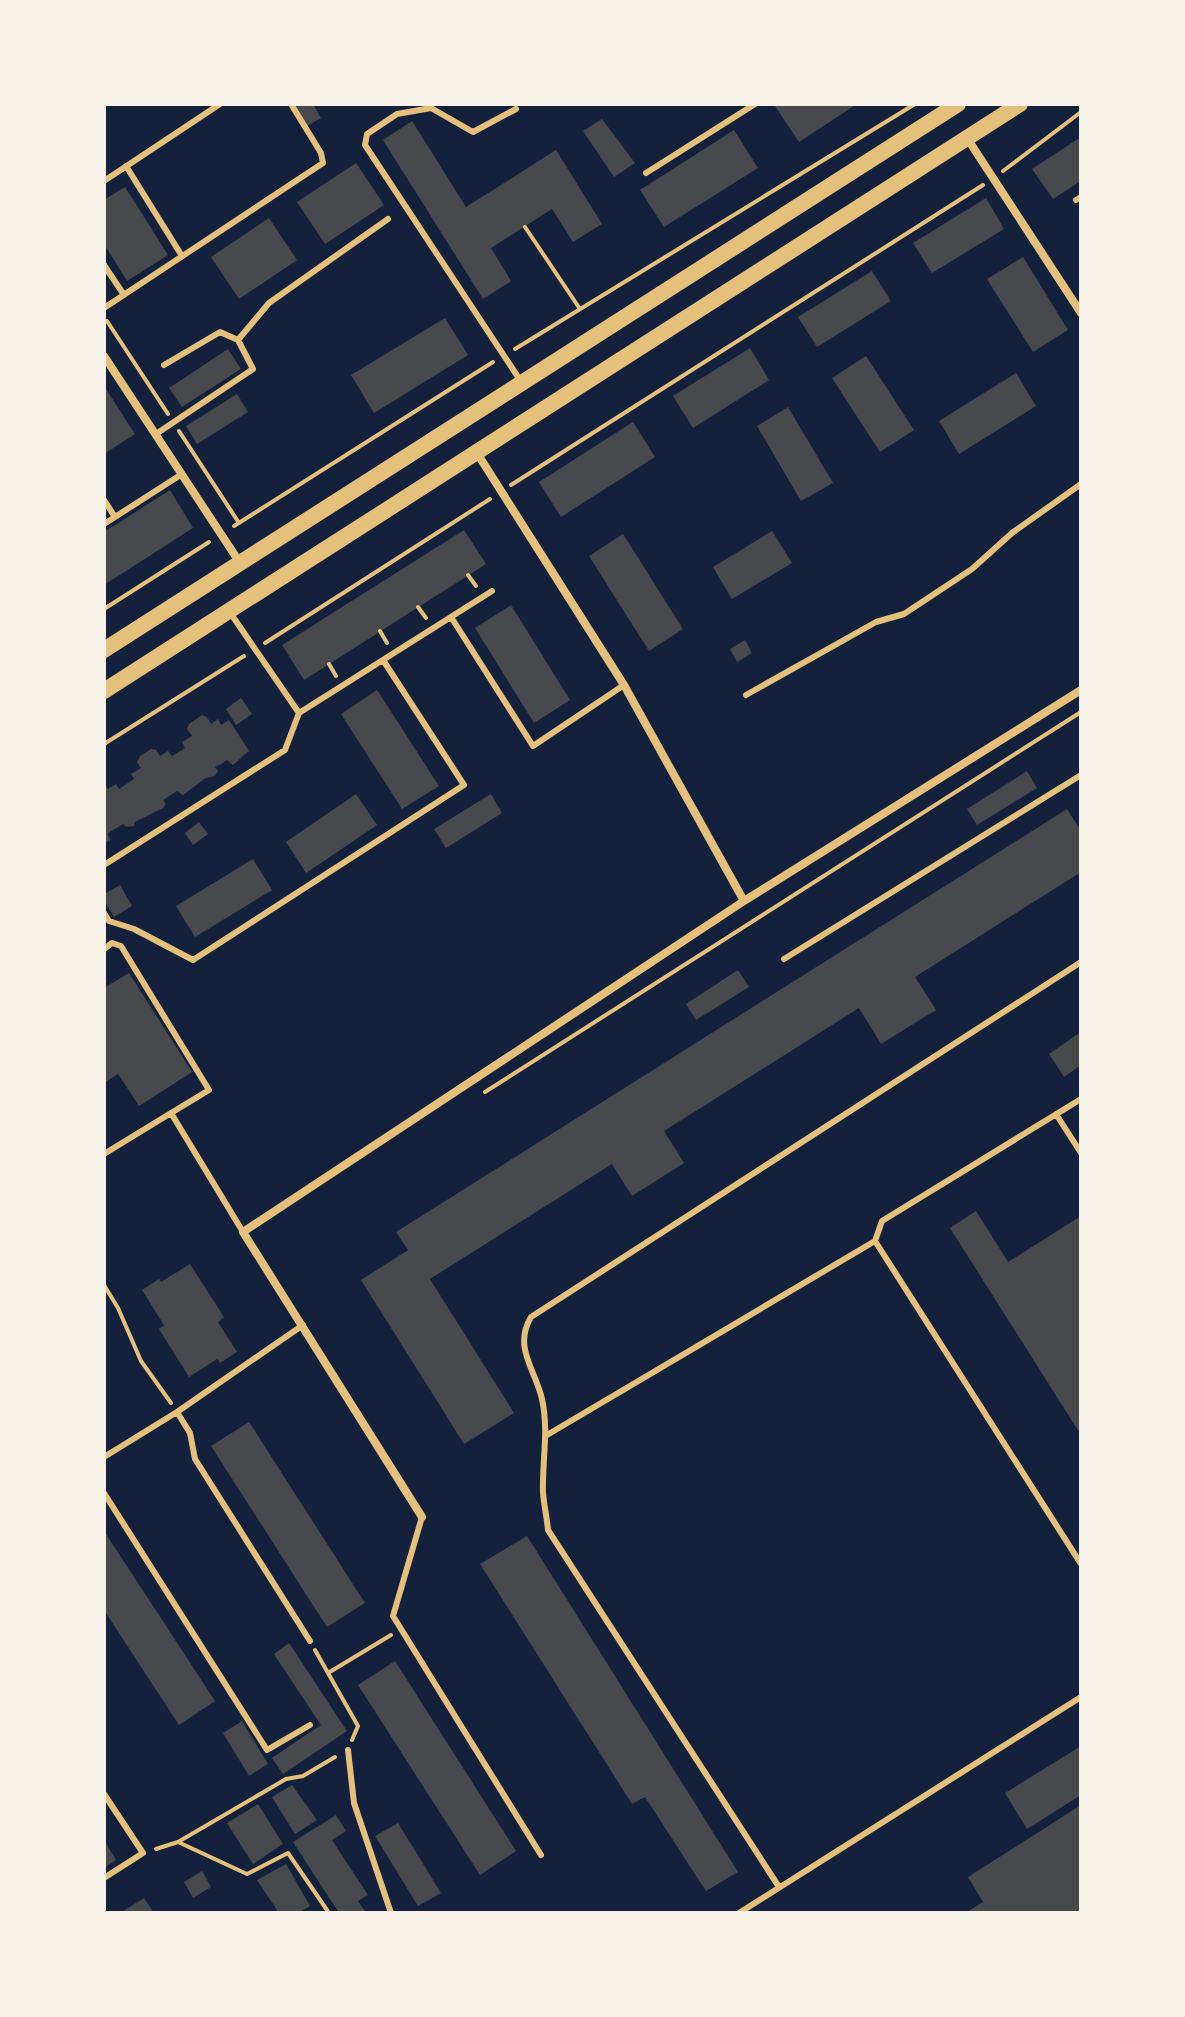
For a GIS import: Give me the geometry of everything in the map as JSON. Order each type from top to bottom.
[{"type":"main road","points":[[104,691],[1020,104]]},
{"type":"main road","points":[[104,650],[954,105]]},
{"type":"street","points":[[967,138],[1081,313]]},
{"type":"street","points":[[104,356],[240,563]]},
{"type":"street","points":[[477,453],[624,685],[744,901]]},
{"type":"street","points":[[422,1517],[243,1232],[744,901],[1081,690]]},
{"type":"lane","points":[[104,181],[220,104]]},
{"type":"lane","points":[[104,308],[323,163],[321,153],[291,104]]},
{"type":"lane","points":[[646,173],[755,104]]},
{"type":"lane","points":[[516,109],[473,132],[431,108],[397,114],[367,134],[365,145],[522,383]]},
{"type":"lane","points":[[126,166],[182,256]]},
{"type":"lane","points":[[238,340],[269,303],[388,219]]},
{"type":"lane","points":[[104,265],[124,295]]},
{"type":"lane","points":[[156,434],[253,369],[238,340],[220,332],[164,365]]},
{"type":"lane","points":[[104,524],[182,474]]},
{"type":"lane","points":[[746,695],[876,622],[904,614],[972,569],[1012,533],[1081,484]]},
{"type":"lane","points":[[104,500],[115,517]]},
{"type":"lane","points":[[104,865],[285,750],[299,713],[492,591]]},
{"type":"lane","points":[[229,611],[299,713]]},
{"type":"lane","points":[[451,617],[533,746],[624,685]]},
{"type":"lane","points":[[104,913],[109,921],[134,929],[193,960],[464,785],[383,660]]},
{"type":"lane","points":[[784,959],[1081,775]]},
{"type":"lane","points":[[104,949],[112,943],[121,946],[209,1090],[104,1154]]},
{"type":"lane","points":[[779,1887],[548,1530],[543,1492],[547,1435],[542,1398],[523,1331],[531,1317],[1081,962]]},
{"type":"lane","points":[[547,1435],[875,1241],[882,1221],[1081,1099]]},
{"type":"lane","points":[[171,1113],[243,1232]]},
{"type":"lane","points":[[1056,1114],[1081,1153]]},
{"type":"lane","points":[[875,1241],[1081,1564]]},
{"type":"lane","points":[[104,1457],[177,1412],[303,1325]]},
{"type":"lane","points":[[177,1412],[190,1433],[195,1459],[310,1641]]},
{"type":"lane","points":[[104,1493],[267,1750],[310,1725]]},
{"type":"lane","points":[[422,1517],[393,1616],[541,1855]]},
{"type":"lane","points":[[739,1913],[1081,1697]]},
{"type":"lane","points":[[348,1750],[354,1803],[391,1913]]},
{"type":"lane","points":[[104,1794],[143,1853],[104,1878]]},
{"type":"path","points":[[104,744],[992,180],[1081,112]]},
{"type":"path","points":[[525,227],[580,309]]},
{"type":"path","points":[[478,1096],[1081,712]]},
{"type":"path","points":[[104,1285],[118,1308],[141,1361],[177,1412]]},
{"type":"path","points":[[328,1673],[400,1629]]},
{"type":"path","points":[[143,1853],[178,1842],[286,1779],[303,1776],[348,1750],[358,1726],[310,1641]]},
{"type":"path","points":[[178,1842],[247,1874],[288,1853],[329,1913]]},
{"type":"building","points":[[313,104],[321,118],[305,127],[293,107]]},
{"type":"building","points":[[857,104],[799,142],[775,106]]},
{"type":"building","points":[[602,119],[635,163],[614,177],[583,131]]},
{"type":"building","points":[[412,121],[466,207],[556,150],[602,224],[573,242],[552,209],[491,248],[511,281],[483,299],[383,140]]},
{"type":"building","points":[[734,130],[758,168],[664,227],[640,190]]},
{"type":"building","points":[[1081,137],[1081,181],[1053,199],[1032,169]]},
{"type":"building","points":[[356,163],[384,205],[325,244],[297,202]]},
{"type":"building","points":[[125,187],[168,255],[127,281],[104,244],[104,200]]},
{"type":"building","points":[[986,198],[1004,229],[932,273],[913,243]]},
{"type":"building","points":[[269,218],[297,260],[239,299],[211,257]]},
{"type":"building","points":[[1023,257],[1068,330],[1033,352],[987,279]]},
{"type":"building","points":[[872,271],[891,301],[817,347],[798,317]]},
{"type":"building","points":[[445,318],[468,355],[374,413],[351,375]]},
{"type":"building","points":[[750,348],[769,380],[693,428],[673,396]]},
{"type":"building","points":[[228,349],[241,369],[182,407],[169,388]]},
{"type":"building","points":[[866,356],[914,430],[880,452],[832,378]]},
{"type":"building","points":[[1016,373],[1036,406],[959,454],[939,421]]},
{"type":"building","points":[[104,386],[135,434],[104,454]]},
{"type":"building","points":[[237,394],[248,412],[197,444],[186,426]]},
{"type":"building","points":[[788,407],[833,483],[801,501],[757,426]]},
{"type":"building","points":[[633,422],[655,457],[561,517],[539,482]]},
{"type":"building","points":[[170,490],[193,528],[104,585],[104,532]]},
{"type":"building","points":[[464,530],[486,564],[304,680],[282,645]]},
{"type":"building","points":[[772,531],[792,563],[732,599],[713,567]]},
{"type":"building","points":[[623,534],[683,629],[649,651],[589,556]]},
{"type":"building","points":[[511,605],[570,700],[534,723],[475,628]]},
{"type":"building","points":[[745,640],[752,653],[737,662],[730,649]]},
{"type":"building","points":[[377,690],[439,786],[402,809],[341,714]]},
{"type":"building","points":[[241,698],[252,714],[236,725],[226,709]]},
{"type":"building","points":[[202,715],[211,724],[218,719],[221,725],[229,720],[249,751],[233,765],[227,760],[215,767],[218,771],[215,776],[206,778],[183,795],[177,791],[163,800],[166,804],[163,808],[135,822],[134,826],[126,827],[123,824],[108,833],[110,841],[104,843],[104,783],[108,789],[116,784],[119,789],[134,779],[131,774],[141,768],[137,762],[140,756],[151,749],[160,756],[168,751],[172,756],[185,748],[182,742],[192,736],[187,729],[189,724]]},
{"type":"building","points":[[1027,771],[1037,788],[977,825],[967,809]]},
{"type":"building","points":[[356,794],[377,825],[306,873],[286,842]]},
{"type":"building","points":[[491,794],[502,813],[446,848],[434,829]]},
{"type":"building","points":[[1067,809],[1081,831],[1081,872],[915,977],[936,1010],[881,1044],[859,1008],[664,1131],[684,1163],[632,1196],[612,1164],[430,1279],[514,1413],[464,1444],[361,1280],[408,1250],[396,1232]]},
{"type":"building","points":[[199,822],[208,834],[193,845],[185,833]]},
{"type":"building","points":[[253,859],[272,890],[195,937],[176,906]]},
{"type":"building","points":[[120,885],[132,906],[114,917],[104,894]]},
{"type":"building","points":[[738,970],[749,987],[696,1020],[686,1004]]},
{"type":"building","points":[[129,973],[192,1072],[139,1106],[118,1074],[104,1083],[104,988]]},
{"type":"building","points":[[1081,1032],[1081,1065],[1064,1077],[1049,1054]]},
{"type":"building","points":[[976,1211],[1008,1262],[1081,1216],[1081,1435],[950,1228]]},
{"type":"building","points":[[190,1264],[224,1317],[218,1322],[237,1352],[220,1363],[217,1359],[189,1377],[159,1329],[164,1325],[142,1290]]},
{"type":"building","points":[[249,1422],[365,1603],[327,1627],[211,1446]]},
{"type":"building","points":[[104,1531],[215,1701],[179,1725],[104,1610]]},
{"type":"building","points":[[527,1536],[738,1872],[706,1891],[645,1797],[632,1804],[480,1564]]},
{"type":"building","points":[[289,1643],[347,1731],[283,1774],[272,1758],[321,1725],[274,1654]]},
{"type":"building","points":[[395,1661],[516,1851],[480,1875],[358,1685]]},
{"type":"building","points":[[242,1721],[268,1764],[249,1776],[223,1733]]},
{"type":"building","points":[[1081,1746],[1081,1795],[1027,1829],[1005,1793]]},
{"type":"building","points":[[292,1785],[317,1820],[295,1834],[272,1797]]},
{"type":"building","points":[[258,1804],[283,1844],[253,1864],[227,1823]]},
{"type":"building","points":[[1081,1805],[1081,1913],[965,1913],[983,1902],[968,1877]]},
{"type":"building","points":[[336,1815],[346,1831],[332,1840],[368,1895],[358,1901],[366,1913],[339,1913],[293,1842]]},
{"type":"building","points":[[398,1823],[441,1893],[418,1906],[375,1836]]},
{"type":"building","points":[[104,1840],[116,1860],[104,1868]]},
{"type":"building","points":[[286,1864],[310,1906],[298,1913],[279,1913],[257,1880]]},
{"type":"building","points":[[202,1871],[211,1887],[193,1898],[184,1882]]},
{"type":"building","points":[[144,1898],[154,1913],[120,1913]]}]
